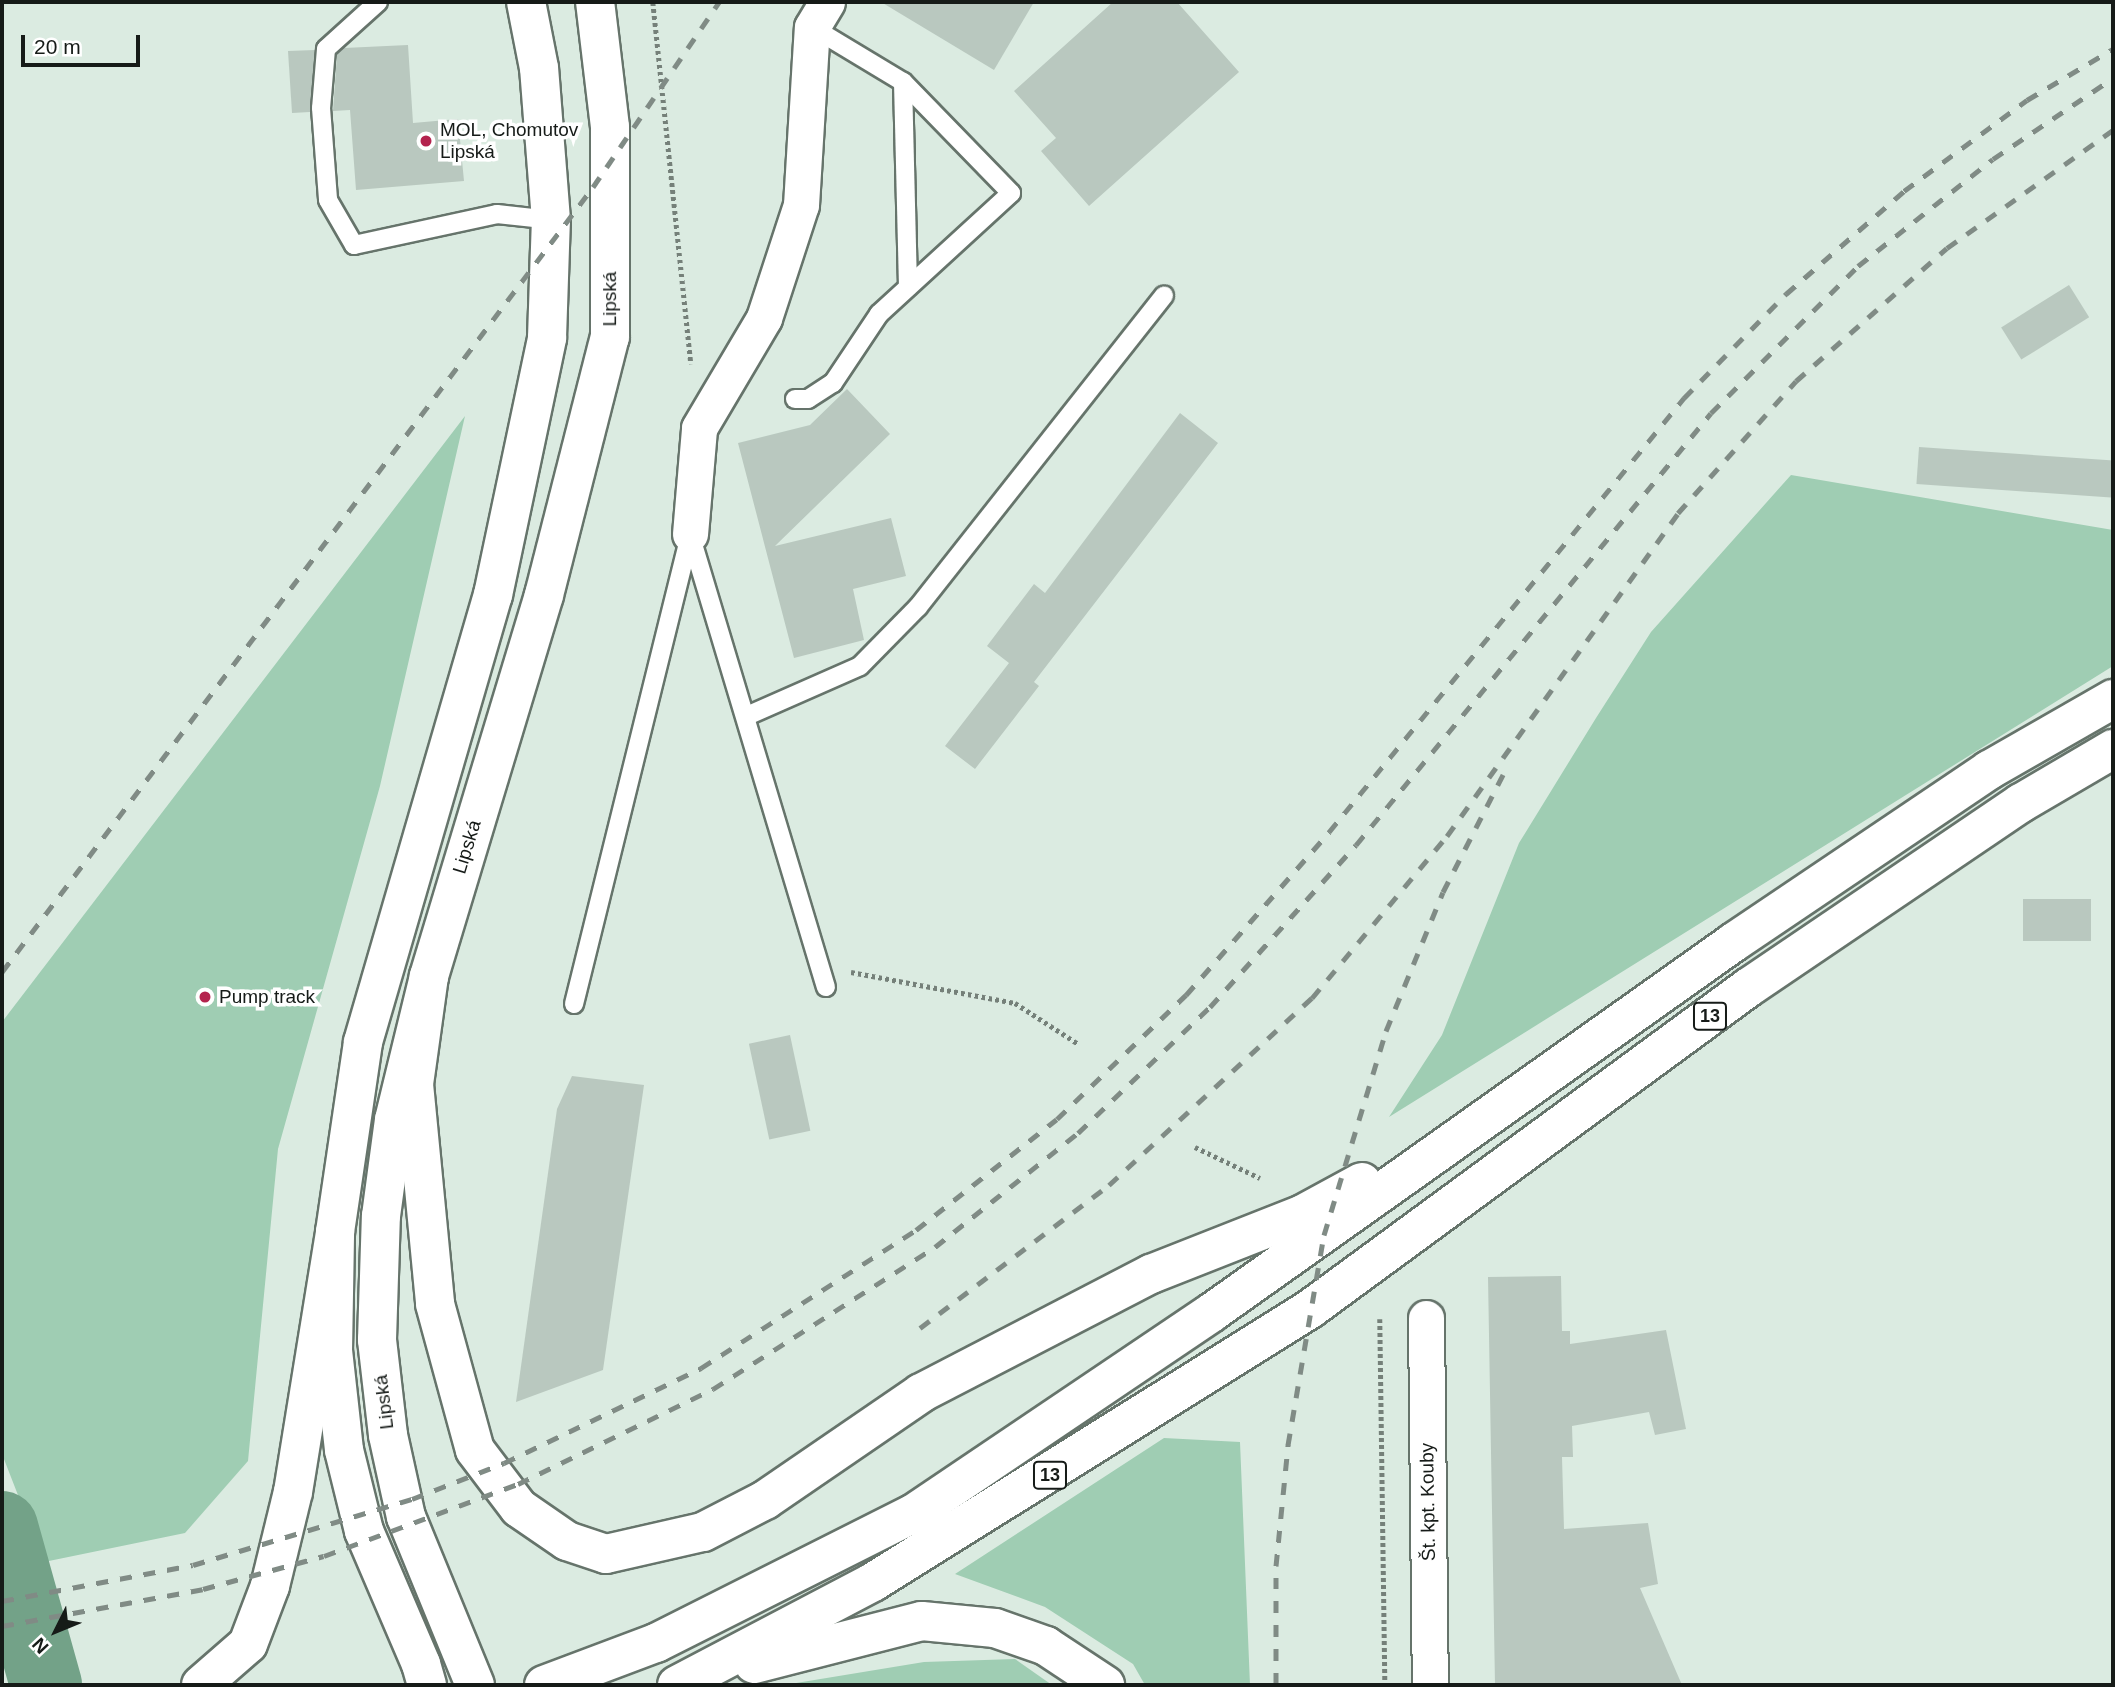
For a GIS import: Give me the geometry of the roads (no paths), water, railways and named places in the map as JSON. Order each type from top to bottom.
[{"type":"main road","points":[[201,1685],[248,1644],[270,1586],[293,1492],[363,1042],[493,595],[547,338],[551,220],[539,68],[526,2]]},
{"type":"main road","name":"Lipská","points":[[475,1685],[406,1517],[388,1435],[377,1340],[382,1216],[394,1120],[429,976],[544,595],[610,337],[610,127],[595,2]]},
{"type":"main road","name":"13","points":[[544,1685],[773,1588],[913,1514],[1038,1434],[1989,770],[2113,699]]},
{"type":"main road","name":"13","points":[[677,1685],[873,1582],[1288,1323],[1749,987],[2021,803],[2113,749]]},
{"type":"main road","points":[[429,976],[414,1084],[434,1291],[475,1450],[519,1508],[567,1541],[606,1554],[703,1532],[765,1500],[921,1394],[1151,1274],[1303,1214],[1500,1110]]},
{"type":"main road","points":[[335,1232],[333,1351],[344,1450],[364,1531],[424,1675]]},
{"type":"main road","points":[[685,1685],[838,1639],[922,1621],[995,1628],[1046,1646],[1105,1685]]},
{"type":"street","points":[[690,534],[699,428],[764,318],[801,205],[820,14]]},
{"type":"street","name":"Št. kpt. Kouby","points":[[1426,1318],[1430,1685]]},
{"type":"lane","points":[[378,2],[326,49],[322,96],[328,200],[354,245],[497,214],[551,220]]},
{"type":"lane","points":[[795,399],[808,399],[833,383],[879,314],[1011,192],[903,82],[820,14]]},
{"type":"lane","points":[[903,82],[908,287]]},
{"type":"lane","points":[[749,715],[860,666],[889,637],[1164,296]]},
{"type":"lane","points":[[690,534],[749,715],[826,987]]},
{"type":"lane","points":[[574,1004],[690,534]]},
{"type":"waterway","points":[[2,1527],[46,1685]]},
{"type":"railway","points":[[2,972],[593,187],[719,2]]},
{"type":"railway","points":[[2,1601],[193,1565],[412,1499],[504,1463],[701,1368],[916,1230],[1057,1119],[1186,995],[1329,832],[1684,398],[1786,294],[1904,191],[2027,100],[2113,49]]},
{"type":"railway","points":[[2,1626],[203,1589],[324,1556],[518,1484],[713,1389],[935,1247],[1078,1133],[1210,1007],[1356,845],[1711,413],[1858,266],[1993,159],[2113,78]]},
{"type":"railway","points":[[920,1328],[1109,1185],[1312,998],[1447,836],[1678,513],[1796,381],[1947,248],[2113,130]]},
{"type":"railway","points":[[1276,1685],[1276,1566],[1288,1445],[1324,1235],[1386,1031],[1443,892],[1506,769]]},
{"type":"place","name":"MOL, Chomutov Lipská","points":[[426,141]]},
{"type":"place","name":"Pump track","points":[[205,997]]}]
